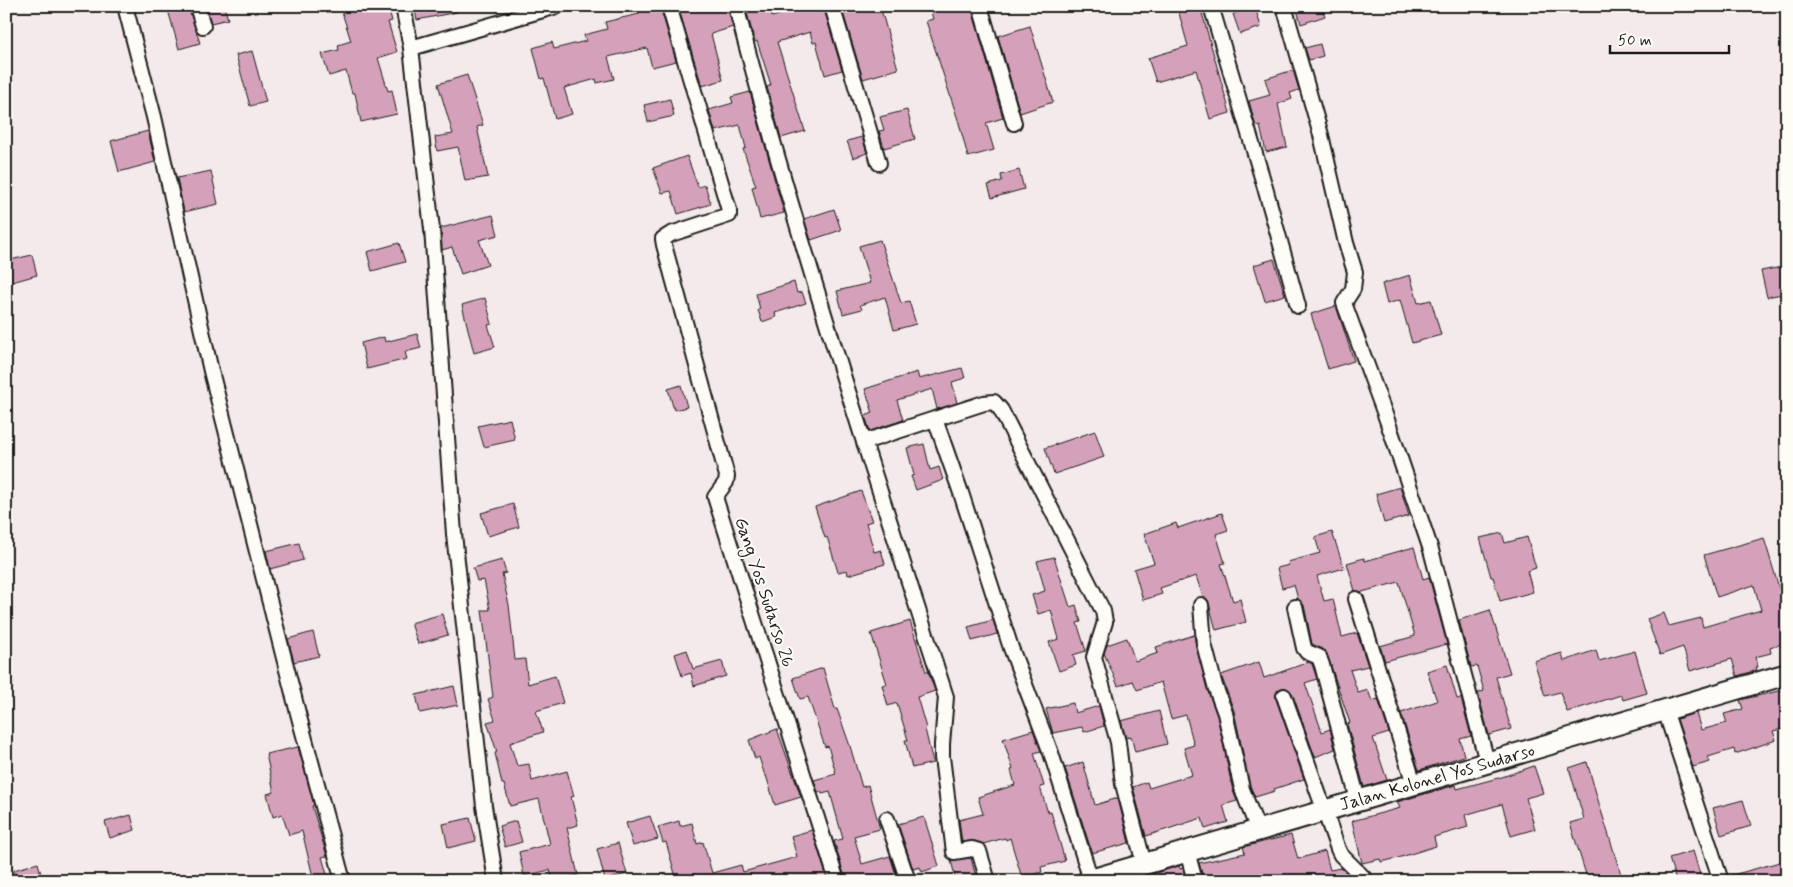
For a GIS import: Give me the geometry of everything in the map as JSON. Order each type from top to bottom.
[{"type":"street","points":[[125,6],[154,117],[213,380],[343,881]]},
{"type":"street","points":[[197,6],[203,26]]},
{"type":"street","points":[[403,6],[411,48],[432,229],[456,544],[484,806],[496,881]]},
{"type":"street","points":[[411,48],[557,6]]},
{"type":"street","name":"Gang Yos Sudarso 26","points":[[669,6],[730,216],[671,234],[663,239],[727,476],[726,482],[716,497],[837,881]]},
{"type":"street","points":[[736,6],[811,273],[946,697],[942,751],[954,852],[972,849],[979,851],[988,881]]},
{"type":"street","points":[[832,6],[880,163]]},
{"type":"street","points":[[980,6],[1014,123]]},
{"type":"street","points":[[1211,6],[1262,175],[1298,306]]},
{"type":"street","points":[[1284,6],[1321,135],[1346,243],[1355,272],[1353,289],[1344,303],[1388,420],[1431,550],[1487,762]]},
{"type":"street","points":[[864,442],[984,403],[994,402],[1001,410],[1103,610],[1105,622],[1094,657],[1118,742],[1123,784],[1144,864]]},
{"type":"street","points":[[934,419],[961,493],[1011,648],[1051,753],[1089,880]]},
{"type":"street","points":[[1356,599],[1414,784]]},
{"type":"street","points":[[1201,605],[1204,644],[1215,686],[1225,712],[1242,789],[1258,830]]},
{"type":"street","points":[[1295,607],[1304,648],[1319,657],[1322,665],[1358,800]]},
{"type":"street","name":"Jalan Kolonel Yos Sudarso","points":[[1089,880],[1787,674]]},
{"type":"street","points":[[1284,696],[1335,844],[1341,855],[1367,881]]},
{"type":"street","points":[[1665,710],[1721,881]]},
{"type":"street","points":[[887,820],[908,881]]},
{"type":"street","points":[[1187,851],[1196,881]]},
{"type":"building","points":[[188,6],[200,43],[179,49],[168,10]]},
{"type":"building","points":[[206,6],[224,6],[228,19],[211,23]]},
{"type":"building","points":[[340,6],[388,6],[392,21],[388,22],[397,52],[378,58],[388,91],[392,90],[397,114],[361,122],[355,93],[352,93],[346,71],[329,76],[322,54],[339,50],[338,45],[351,41]]},
{"type":"building","points":[[414,6],[456,6],[457,12],[417,20]]},
{"type":"building","points":[[637,6],[660,6],[676,61],[652,67],[647,48],[608,57],[614,79],[597,83],[596,79],[564,88],[572,114],[555,119],[544,78],[541,79],[533,48],[552,42],[554,49],[586,41],[584,35],[607,29],[605,22],[639,14]]},
{"type":"building","points":[[678,6],[727,6],[733,27],[711,34],[723,80],[702,86]]},
{"type":"building","points":[[745,6],[769,6],[772,17],[807,6],[823,6],[842,70],[825,75],[816,42],[813,43],[810,32],[777,42],[805,131],[781,138],[767,87],[771,85],[757,41],[755,42]]},
{"type":"building","points":[[841,6],[880,6],[898,69],[863,79]]},
{"type":"building","points":[[929,6],[971,6],[1003,118],[986,123],[994,150],[968,157],[926,21],[933,19]]},
{"type":"building","points":[[1177,6],[1200,6],[1230,113],[1210,119],[1196,70],[1156,82],[1148,58],[1188,46]]},
{"type":"building","points":[[1296,6],[1321,6],[1325,16],[1301,24]]},
{"type":"building","points":[[1255,7],[1261,27],[1240,34],[1233,14]]},
{"type":"building","points":[[1030,26],[1053,102],[1020,113],[998,36]]},
{"type":"building","points":[[1320,44],[1323,56],[1309,60],[1305,48]]},
{"type":"building","points":[[252,51],[266,102],[250,106],[236,55]]},
{"type":"building","points":[[1293,70],[1299,90],[1290,93],[1292,99],[1278,104],[1287,147],[1266,152],[1260,126],[1256,127],[1249,101],[1270,95],[1265,79]]},
{"type":"building","points":[[467,75],[483,125],[477,127],[488,177],[465,181],[458,147],[437,151],[435,137],[453,134],[438,84]]},
{"type":"building","points":[[750,92],[784,213],[760,219],[752,187],[756,186],[743,149],[746,148],[740,125],[715,131],[709,110],[733,103],[731,97]]},
{"type":"building","points":[[670,99],[674,116],[648,122],[644,105]]},
{"type":"building","points":[[907,110],[915,139],[884,148],[879,131],[884,130],[880,117]]},
{"type":"building","points":[[148,131],[155,162],[119,172],[111,141]]},
{"type":"building","points":[[862,137],[867,153],[853,158],[847,141]]},
{"type":"building","points":[[687,156],[698,187],[705,185],[711,204],[678,214],[671,191],[662,193],[653,168]]},
{"type":"building","points":[[1019,170],[1024,189],[992,198],[988,185],[1002,181],[1001,175]]},
{"type":"building","points":[[211,171],[218,204],[184,212],[177,178]]},
{"type":"building","points":[[834,209],[841,230],[811,240],[804,219]]},
{"type":"building","points":[[493,215],[498,235],[479,240],[488,265],[461,274],[452,247],[442,250],[441,228]]},
{"type":"building","points":[[880,240],[901,303],[909,301],[916,324],[894,330],[885,297],[860,305],[862,309],[843,314],[837,291],[870,283],[859,246]]},
{"type":"building","points":[[399,243],[405,262],[372,271],[367,252]]},
{"type":"building","points":[[32,255],[37,275],[12,282],[6,261]]},
{"type":"building","points":[[1274,259],[1285,295],[1265,301],[1254,265]]},
{"type":"building","points":[[1787,266],[1787,293],[1767,297],[1761,271]]},
{"type":"building","points":[[1410,275],[1418,303],[1431,300],[1441,335],[1412,343],[1400,300],[1387,304],[1382,284]]},
{"type":"building","points":[[794,282],[797,293],[802,292],[806,303],[775,313],[776,317],[762,322],[756,294]]},
{"type":"building","points":[[485,298],[492,324],[488,325],[495,347],[474,353],[462,305]]},
{"type":"building","points":[[1336,306],[1354,361],[1328,369],[1311,314]]},
{"type":"building","points":[[417,334],[421,348],[405,352],[407,359],[367,369],[361,343],[384,337],[385,342]]},
{"type":"building","points":[[962,368],[965,378],[952,382],[957,403],[937,409],[932,389],[897,400],[903,420],[870,431],[865,416],[873,413],[865,389],[917,372],[919,379]]},
{"type":"building","points":[[681,385],[687,407],[674,410],[668,389]]},
{"type":"building","points":[[510,419],[515,440],[484,447],[478,426]]},
{"type":"building","points":[[1095,431],[1104,457],[1054,474],[1045,448]]},
{"type":"building","points":[[924,444],[930,470],[939,467],[943,480],[916,490],[911,476],[914,475],[907,448]]},
{"type":"building","points":[[1400,487],[1409,516],[1384,523],[1376,494]]},
{"type":"building","points":[[861,491],[872,521],[866,523],[874,552],[881,550],[885,564],[848,575],[847,570],[838,572],[815,507]]},
{"type":"building","points":[[513,504],[519,527],[488,536],[481,513]]},
{"type":"building","points":[[1222,513],[1228,530],[1216,534],[1225,563],[1221,564],[1233,601],[1240,599],[1246,622],[1216,630],[1208,600],[1203,597],[1196,576],[1160,588],[1162,594],[1143,600],[1134,569],[1154,563],[1144,534],[1176,523],[1178,528]]},
{"type":"building","points":[[1332,532],[1344,568],[1317,576],[1324,601],[1333,599],[1342,637],[1357,633],[1368,666],[1350,670],[1358,693],[1368,690],[1372,701],[1378,699],[1389,733],[1373,738],[1387,780],[1364,787],[1347,724],[1350,723],[1327,654],[1323,649],[1312,644],[1304,605],[1298,599],[1294,585],[1282,588],[1277,568],[1289,565],[1288,562],[1320,553],[1315,537]]},
{"type":"building","points":[[1502,533],[1505,543],[1527,537],[1536,568],[1527,571],[1533,592],[1500,601],[1480,538]]},
{"type":"building","points":[[1764,538],[1782,598],[1784,597],[1787,607],[1787,642],[1770,648],[1771,653],[1755,657],[1757,670],[1737,676],[1732,659],[1690,671],[1683,647],[1660,655],[1647,619],[1664,613],[1669,626],[1701,618],[1703,627],[1761,610],[1754,585],[1717,597],[1704,555]]},
{"type":"building","points":[[299,543],[303,560],[270,569],[266,551]]},
{"type":"building","points":[[1414,547],[1423,579],[1429,577],[1447,644],[1385,661],[1380,646],[1415,636],[1399,582],[1362,592],[1355,591],[1347,563],[1364,558],[1365,561]]},
{"type":"building","points":[[1054,557],[1070,607],[1076,605],[1081,622],[1077,623],[1086,651],[1073,655],[1076,665],[1059,671],[1049,642],[1059,639],[1051,610],[1038,614],[1032,595],[1045,591],[1037,561]]},
{"type":"building","points":[[502,560],[506,573],[502,574],[509,605],[515,660],[525,659],[528,684],[555,676],[563,703],[536,711],[543,732],[510,743],[517,766],[529,764],[532,781],[567,771],[574,796],[571,797],[578,825],[567,828],[578,875],[553,881],[550,870],[524,876],[519,852],[550,844],[539,799],[510,806],[504,784],[502,784],[495,753],[497,752],[487,722],[495,720],[488,699],[493,697],[482,610],[490,610],[484,580],[477,581],[473,568]]},
{"type":"building","points":[[1490,610],[1510,673],[1496,677],[1511,729],[1489,735],[1478,693],[1484,691],[1477,666],[1471,667],[1459,620]]},
{"type":"building","points":[[442,614],[448,635],[418,644],[411,623]]},
{"type":"building","points":[[993,620],[997,634],[972,641],[968,627]]},
{"type":"building","points":[[910,621],[926,672],[928,671],[935,691],[917,697],[933,763],[912,768],[905,740],[908,740],[897,703],[888,706],[882,685],[887,684],[871,633]]},
{"type":"building","points":[[313,632],[319,656],[294,662],[288,639]]},
{"type":"building","points":[[1194,635],[1207,688],[1217,715],[1233,791],[1237,801],[1223,805],[1228,822],[1205,829],[1202,818],[1146,836],[1133,787],[1147,782],[1149,788],[1192,775],[1184,748],[1194,745],[1186,715],[1171,719],[1161,682],[1137,690],[1133,681],[1118,686],[1104,653],[1107,645],[1127,638],[1135,661],[1158,653],[1156,647]]},
{"type":"building","points":[[687,650],[693,669],[722,661],[726,676],[694,686],[691,673],[682,676],[675,654]]},
{"type":"building","points":[[1596,650],[1599,661],[1635,651],[1647,693],[1623,700],[1621,695],[1567,712],[1560,692],[1545,696],[1534,661],[1562,653],[1564,661]]},
{"type":"building","points":[[1259,662],[1264,678],[1309,662],[1312,664],[1317,679],[1305,683],[1322,732],[1330,729],[1335,749],[1315,757],[1292,693],[1286,688],[1281,688],[1276,694],[1276,699],[1304,779],[1255,797],[1250,786],[1234,711],[1221,675]]},
{"type":"building","points":[[1447,665],[1457,699],[1461,698],[1471,736],[1460,739],[1464,756],[1419,770],[1401,713],[1437,701],[1427,671]]},
{"type":"building","points":[[823,668],[862,787],[868,785],[880,829],[854,836],[862,864],[890,856],[898,881],[846,881],[834,841],[843,839],[830,792],[822,794],[821,791],[818,792],[814,780],[836,774],[828,746],[825,747],[808,697],[800,699],[793,678]]},
{"type":"building","points":[[454,686],[458,705],[420,713],[416,695]]},
{"type":"building","points":[[1787,689],[1787,728],[1773,731],[1776,740],[1735,754],[1734,749],[1708,757],[1710,762],[1693,767],[1677,719],[1696,713],[1701,730],[1727,723],[1724,714],[1743,709],[1740,700]]},
{"type":"building","points":[[1073,703],[1075,713],[1099,706],[1104,726],[1084,732],[1082,727],[1053,733],[1046,709]]},
{"type":"building","points":[[1159,711],[1167,744],[1135,752],[1131,736],[1126,738],[1121,721]]},
{"type":"building","points":[[777,729],[801,797],[775,805],[759,757],[755,759],[749,740]]},
{"type":"building","points":[[1033,730],[1041,751],[1034,753],[1044,786],[1040,787],[1048,813],[1051,812],[1065,861],[1041,867],[1042,872],[1022,878],[1010,838],[983,844],[974,841],[962,842],[959,820],[983,814],[978,797],[1015,785],[1011,770],[1013,769],[1003,739]]},
{"type":"building","points":[[298,747],[314,805],[312,806],[327,856],[322,857],[329,881],[314,881],[302,831],[289,835],[282,814],[273,817],[267,794],[274,792],[266,754]]},
{"type":"building","points":[[1083,762],[1095,805],[1118,798],[1129,843],[1092,853],[1065,768]]},
{"type":"building","points":[[1587,762],[1623,881],[1588,881],[1570,823],[1584,819],[1569,768]]},
{"type":"building","points":[[1534,766],[1543,793],[1526,798],[1535,829],[1511,836],[1502,804],[1465,815],[1468,827],[1434,837],[1436,846],[1381,862],[1380,859],[1362,863],[1352,821],[1400,808],[1397,802],[1456,785],[1457,789]]},
{"type":"building","points":[[1743,800],[1751,826],[1721,835],[1713,808]]},
{"type":"building","points":[[131,815],[135,830],[110,838],[105,822]]},
{"type":"building","points":[[650,816],[658,839],[633,846],[626,823]]},
{"type":"building","points":[[924,817],[939,866],[922,872],[920,867],[913,869],[898,824]]},
{"type":"building","points":[[470,818],[476,841],[448,848],[443,824]]},
{"type":"building","points":[[516,821],[522,842],[505,847],[499,826]]},
{"type":"building","points":[[679,821],[680,826],[692,823],[697,844],[703,842],[712,873],[741,865],[743,872],[797,857],[791,836],[812,830],[828,881],[677,881],[666,842],[663,843],[658,827]]},
{"type":"building","points":[[1291,835],[1298,859],[1325,851],[1330,870],[1341,868],[1348,874],[1349,881],[1204,881],[1199,863],[1245,853],[1243,847]]},
{"type":"building","points":[[618,843],[627,874],[605,880],[597,849]]},
{"type":"building","points":[[1693,851],[1702,881],[1676,881],[1669,858]]},
{"type":"building","points":[[971,858],[977,881],[956,881],[951,860]]},
{"type":"building","points":[[1787,860],[1787,881],[1730,881],[1729,876]]},
{"type":"building","points":[[38,863],[43,881],[17,881],[14,870]]},
{"type":"building","points":[[1179,866],[1180,869],[1183,868],[1186,881],[1140,881],[1139,878]]}]
